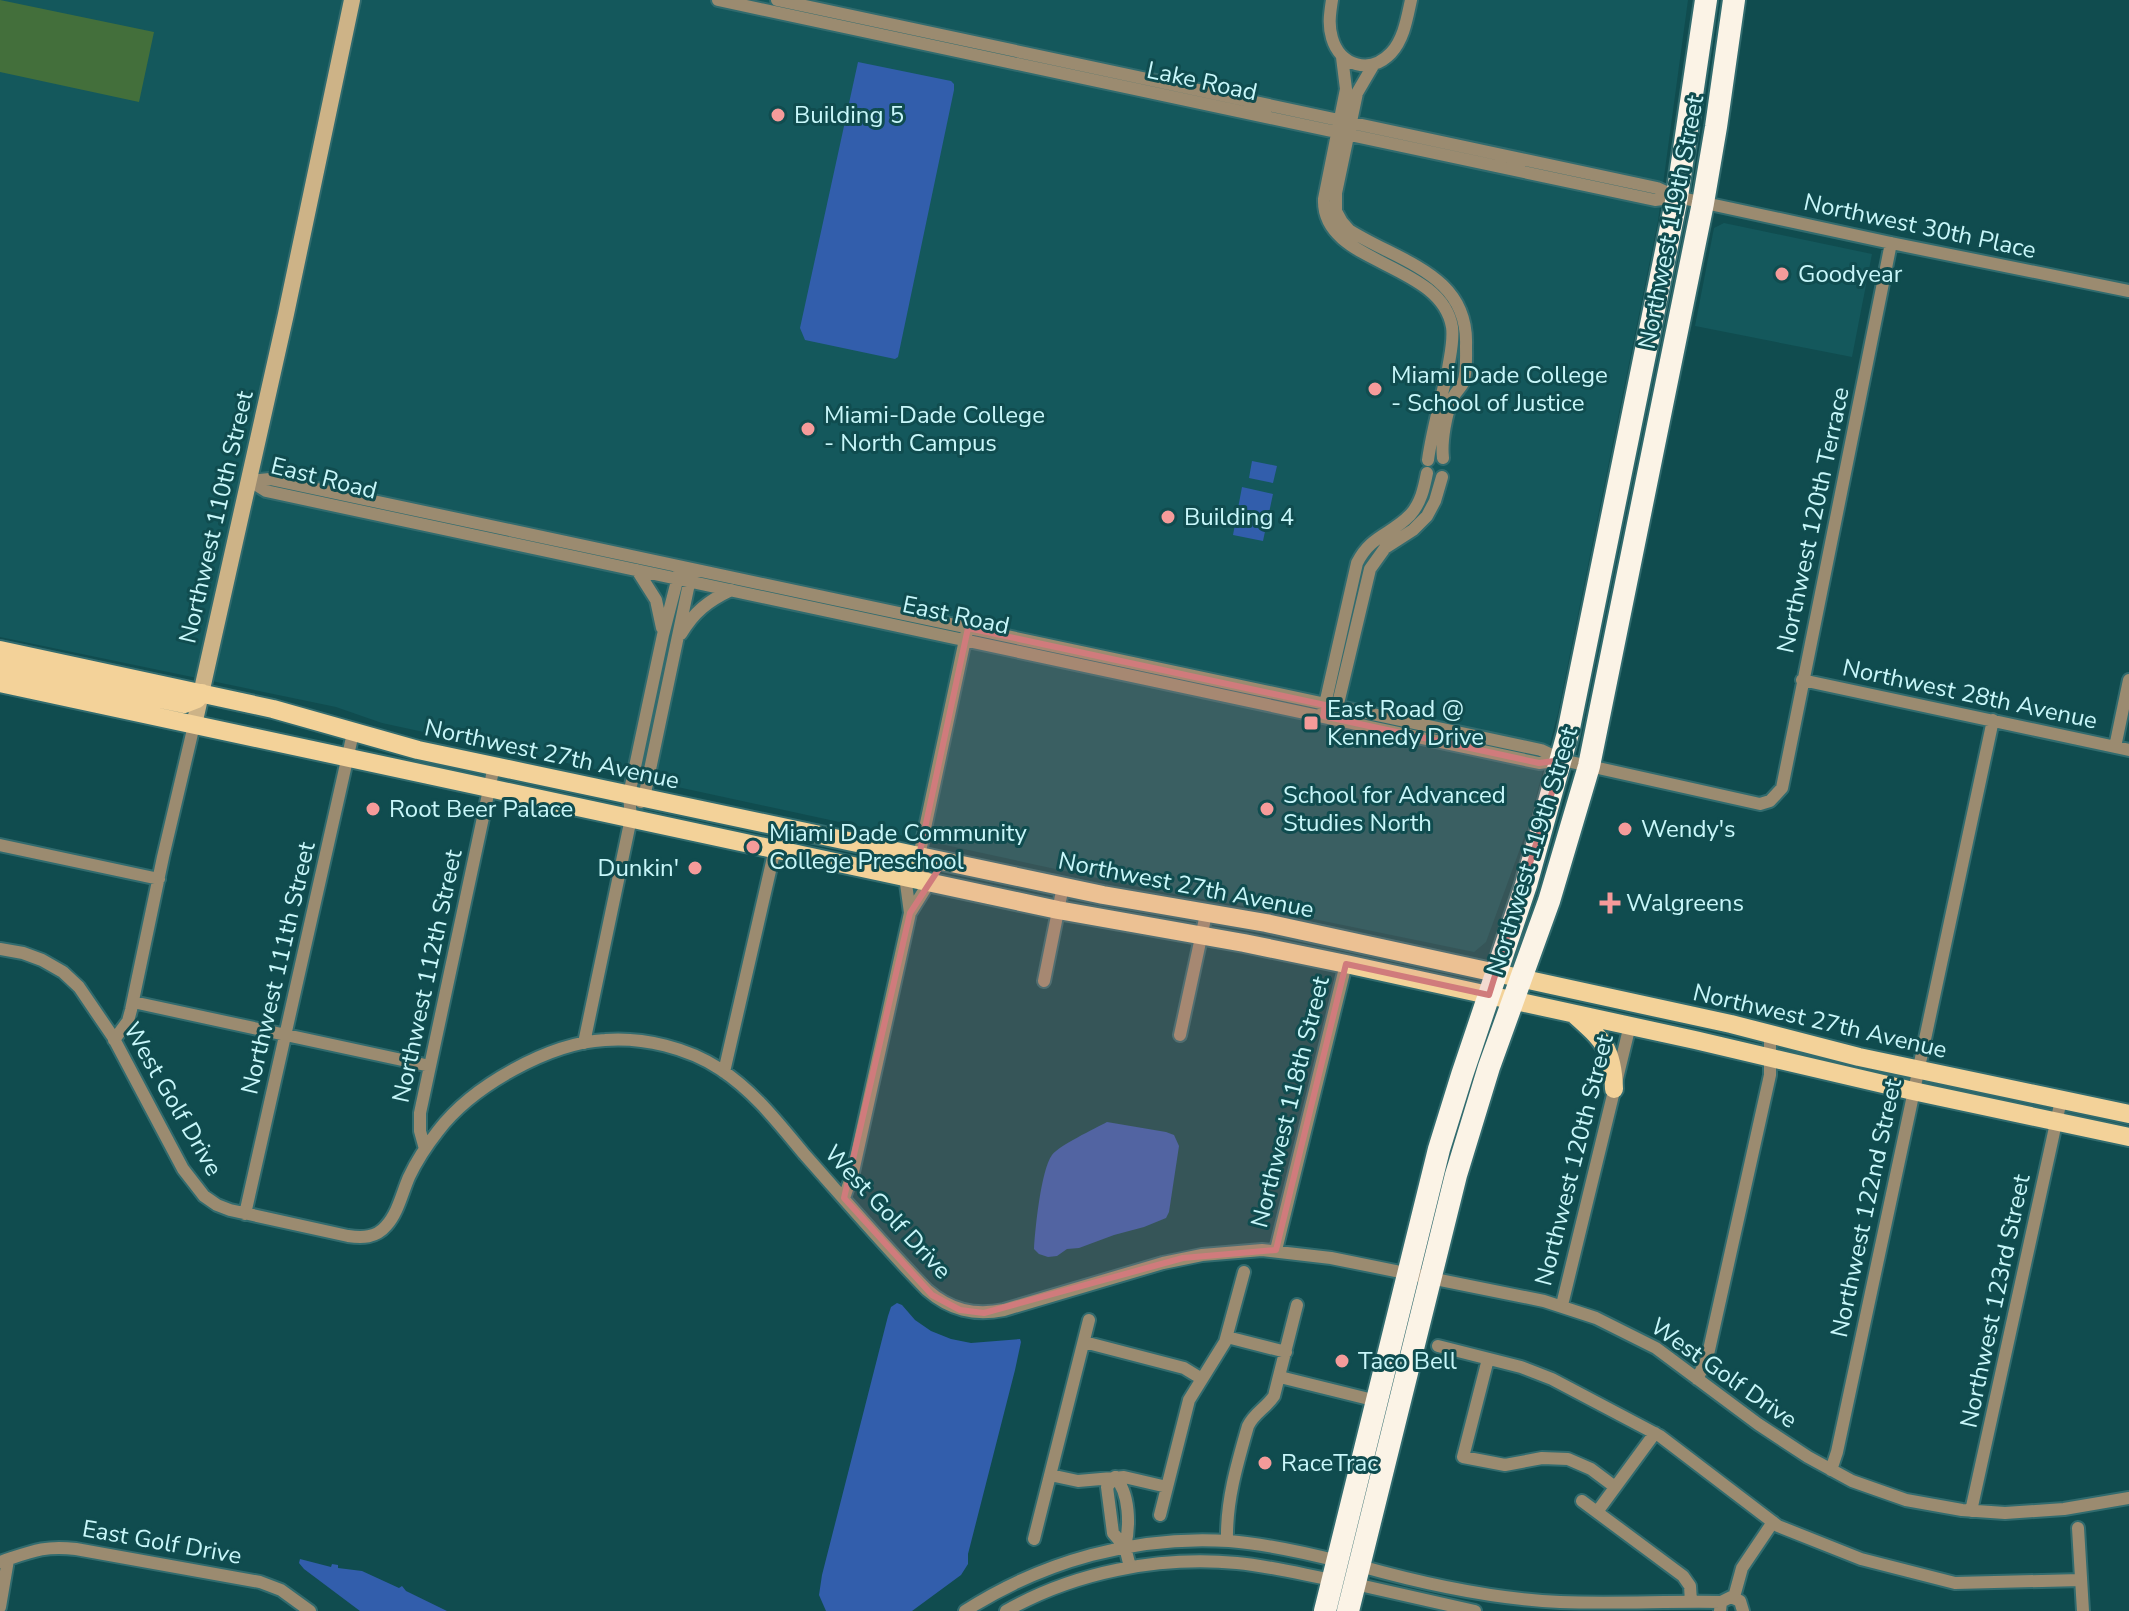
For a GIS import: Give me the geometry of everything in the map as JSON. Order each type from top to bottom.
[{"type":"highway","name":"Northwest 119th Street","points":[[1325,1611],[1346,1572],[1419,1276],[1439,1149],[1526,885],[1562,760],[1677,197],[1706,0]]},
{"type":"highway","name":"Northwest 119th Street","points":[[1348,1611],[1346,1572],[1377,1401],[1549,901],[1589,766],[1703,203],[1734,0]]},
{"type":"main road","name":"Northwest 27th Avenue","points":[[0,650],[273,709],[418,750],[1124,900],[1266,923],[1731,1024],[1859,1057],[2129,1114]]},
{"type":"main road","points":[[0,668],[177,704],[191,703],[202,693]]},
{"type":"main road","name":"Northwest 27th Avenue","points":[[0,683],[1058,910],[1346,964],[2129,1137]]},
{"type":"main road","points":[[1573,1013],[1599,1037],[1609,1053],[1614,1067],[1614,1089]]},
{"type":"street","name":"Northwest 110th Street","points":[[114,1040],[128,1021],[133,1002],[250,481],[352,0]]},
{"type":"street","name":"Lake Road","points":[[718,0],[1344,127]]},
{"type":"street","name":"Lake Road","points":[[777,0],[1655,200],[1677,197],[1703,203]]},
{"type":"street","points":[[1330,712],[1370,569],[1385,548],[1408,534],[1427,516],[1442,477],[1446,474],[1448,466],[1443,458],[1442,446],[1452,400],[1464,380],[1466,326],[1451,292],[1432,275],[1349,230],[1339,217],[1336,193],[1346,89],[1342,57],[1330,30],[1332,0]]},
{"type":"street","points":[[1342,57],[1367,66],[1391,53],[1400,40],[1411,0]]},
{"type":"street","points":[[1330,712],[1357,563],[1370,544],[1407,518],[1422,495],[1450,356],[1452,329],[1447,311],[1438,297],[1426,287],[1342,240],[1334,232],[1324,211],[1324,199],[1344,127],[1357,93],[1374,64]]},
{"type":"street","name":"Northwest 30th Place","points":[[1703,203],[2129,291]]},
{"type":"street","name":"Northwest 120th Terrace","points":[[1770,801],[1782,788],[1891,243]]},
{"type":"street","points":[[1450,356],[1459,355],[1465,359]]},
{"type":"street","points":[[1428,466],[1435,456],[1443,458]]},
{"type":"street","points":[[1428,466],[1434,478],[1442,477]]},
{"type":"street","name":"East Road","points":[[250,481],[270,479],[685,574],[1330,712],[1539,763],[1562,760],[1760,804],[1770,801]]},
{"type":"street","name":"East Road","points":[[250,481],[266,491],[637,570],[685,574],[731,590],[966,634]]},
{"type":"street","points":[[637,570],[659,606],[663,635]]},
{"type":"street","points":[[636,796],[663,635],[685,574]]},
{"type":"street","points":[[584,1043],[636,796],[678,638],[685,574]]},
{"type":"street","points":[[678,638],[699,609],[731,590]]},
{"type":"street","points":[[844,1198],[853,1172],[910,913],[930,881],[919,869],[919,856],[966,634]]},
{"type":"street","name":"Northwest 28th Avenue","points":[[1802,680],[2129,750]]},
{"type":"street","points":[[2115,747],[2129,680]]},
{"type":"street","name":"Northwest 122nd Street","points":[[1831,1470],[1993,720]]},
{"type":"street","name":"Northwest 111th Street","points":[[245,1214],[353,733]]},
{"type":"street","name":"Northwest 112th Street","points":[[425,1149],[419,1122],[494,766]]},
{"type":"street","points":[[724,1072],[780,827]]},
{"type":"street","points":[[0,845],[159,879]]},
{"type":"street","points":[[905,876],[910,913]]},
{"type":"street","points":[[1044,981],[1063,886]]},
{"type":"street","points":[[1180,1035],[1206,914]]},
{"type":"street","name":"West Golf Drive","points":[[0,949],[33,956],[63,972],[87,998],[114,1040],[193,1184],[210,1201],[245,1214],[348,1236],[374,1235],[386,1227],[392,1217],[425,1149],[455,1111],[492,1083],[539,1058],[584,1043],[614,1039],[652,1043],[687,1052],[724,1072],[750,1093],[927,1290],[949,1306],[975,1313],[991,1312],[1183,1258],[1234,1251],[1276,1250],[1331,1258],[1562,1305],[1607,1323],[1664,1353],[1783,1441],[1831,1470],[1864,1486],[1906,1500],[1971,1511],[2005,1513],[2042,1511],[2129,1498]]},
{"type":"street","name":"Northwest 118th Street","points":[[1276,1250],[1346,964]]},
{"type":"street","points":[[133,1002],[430,1066]]},
{"type":"street","name":"Northwest 120th Street","points":[[1562,1305],[1630,1025]]},
{"type":"street","points":[[1697,1379],[1707,1359],[1770,1075],[1770,1035]]},
{"type":"street","name":"Northwest 123rd Street","points":[[1971,1511],[2061,1100]]},
{"type":"street","points":[[1160,1515],[1189,1400],[1223,1347],[1244,1272]]},
{"type":"street","points":[[1227,1541],[1227,1514],[1248,1426],[1274,1396],[1297,1305]]},
{"type":"street","points":[[1034,1539],[1089,1320]]},
{"type":"street","points":[[1227,1337],[1286,1352]]},
{"type":"street","points":[[1084,1342],[1184,1368],[1202,1379]]},
{"type":"street","points":[[1438,1346],[1545,1376],[1655,1433],[1773,1522],[1869,1562],[1948,1582],[2081,1580]]},
{"type":"street","points":[[1488,1359],[1463,1457],[1505,1465],[1542,1458],[1568,1459],[1591,1469],[1615,1487]]},
{"type":"street","points":[[1280,1377],[1377,1401]]},
{"type":"street","points":[[1597,1512],[1655,1433]]},
{"type":"street","points":[[1050,1475],[1078,1481],[1124,1477],[1167,1487]]},
{"type":"street","points":[[1115,1477],[1122,1485],[1124,1495],[1129,1529],[1125,1547],[1130,1567]]},
{"type":"street","points":[[1115,1477],[1107,1487],[1113,1533],[1125,1547]]},
{"type":"street","points":[[1109,1498],[1114,1494],[1124,1495]]},
{"type":"street","points":[[1582,1501],[1683,1576],[1690,1586],[1691,1602]]},
{"type":"street","points":[[1734,1597],[1742,1568],[1773,1522]]},
{"type":"street","points":[[2078,1528],[2083,1611]]},
{"type":"street","points":[[965,1611],[1038,1572],[1080,1558],[1125,1547],[1175,1541],[1227,1541],[1271,1546],[1475,1611]]},
{"type":"street","name":"East Golf Drive","points":[[4,1561],[33,1550],[55,1548],[158,1563],[260,1582],[281,1590],[310,1611]]},
{"type":"street","points":[[0,1607],[4,1561]]},
{"type":"street","points":[[1006,1611],[1093,1576],[1130,1567],[1181,1562],[1346,1572],[1560,1602],[1641,1606],[1691,1602],[1720,1607],[1727,1597],[1734,1597],[1742,1604],[1744,1611]]},
{"type":"street","points":[[1513,1611],[1516,1597]]},
{"type":"highlighted area","points":[[968,628],[1325,705],[1323,716],[1539,763],[1562,760],[1489,995],[1346,964],[1276,1250],[1183,1258],[984,1313],[960,1310],[932,1295],[844,1198],[910,913],[944,861],[919,856]]},
{"type":"shaded area","name":"Miami-Dade College - North Campus","points":[[0,0],[1688,0],[1658,221],[1558,713],[1529,824],[1486,942],[1474,952],[1157,891],[382,723],[336,707],[0,637]]},
{"type":"shaded area","points":[[1724,223],[1872,254],[1852,357],[1695,326],[1714,228]]},
{"type":"green space","points":[[0,0],[154,32],[139,102],[0,72]]},
{"type":"water","points":[[858,62],[954,84],[898,357],[895,359],[805,340],[800,328]]},
{"type":"water","points":[[1252,461],[1277,466],[1273,483],[1249,478]]},
{"type":"water","points":[[1242,487],[1273,494],[1263,541],[1233,535]]},
{"type":"water","points":[[1107,1122],[1174,1135],[1179,1146],[1166,1218],[1079,1248],[1067,1249],[1057,1256],[1039,1254],[1034,1249],[1037,1215],[1045,1173],[1052,1155],[1069,1142]]},
{"type":"water","points":[[897,1303],[931,1331],[951,1339],[971,1343],[1020,1339],[1015,1370],[968,1564],[961,1575],[912,1611],[826,1611],[819,1595],[822,1575],[888,1316],[891,1307]]},
{"type":"water","points":[[300,1559],[362,1571],[399,1588],[402,1586],[406,1591],[447,1611],[360,1611],[304,1569],[299,1563]]},
{"type":"place","name":"Building 5","points":[[778,115]]},
{"type":"place","name":"Goodyear","points":[[1782,274]]},
{"type":"place","name":"Miami Dade College - School of Justice","points":[[1375,389]]},
{"type":"place","name":"Miami-Dade College - North Campus","points":[[808,429]]},
{"type":"place","name":"Building 4","points":[[1168,517]]},
{"type":"place","name":"East Road @ Kennedy Drive","points":[[1311,723]]},
{"type":"place","name":"Root Beer Palace","points":[[373,809]]},
{"type":"place","name":"School for Advanced Studies North","points":[[1267,809]]},
{"type":"place","name":"Wendy's","points":[[1625,829]]},
{"type":"place","name":"Miami Dade Community College Preschool","points":[[753,847]]},
{"type":"place","name":"Dunkin'","points":[[695,868]]},
{"type":"place","name":"Walgreens","points":[[1610,903]]},
{"type":"place","name":"Taco Bell","points":[[1342,1361]]},
{"type":"place","name":"RaceTrac","points":[[1265,1463]]}]
